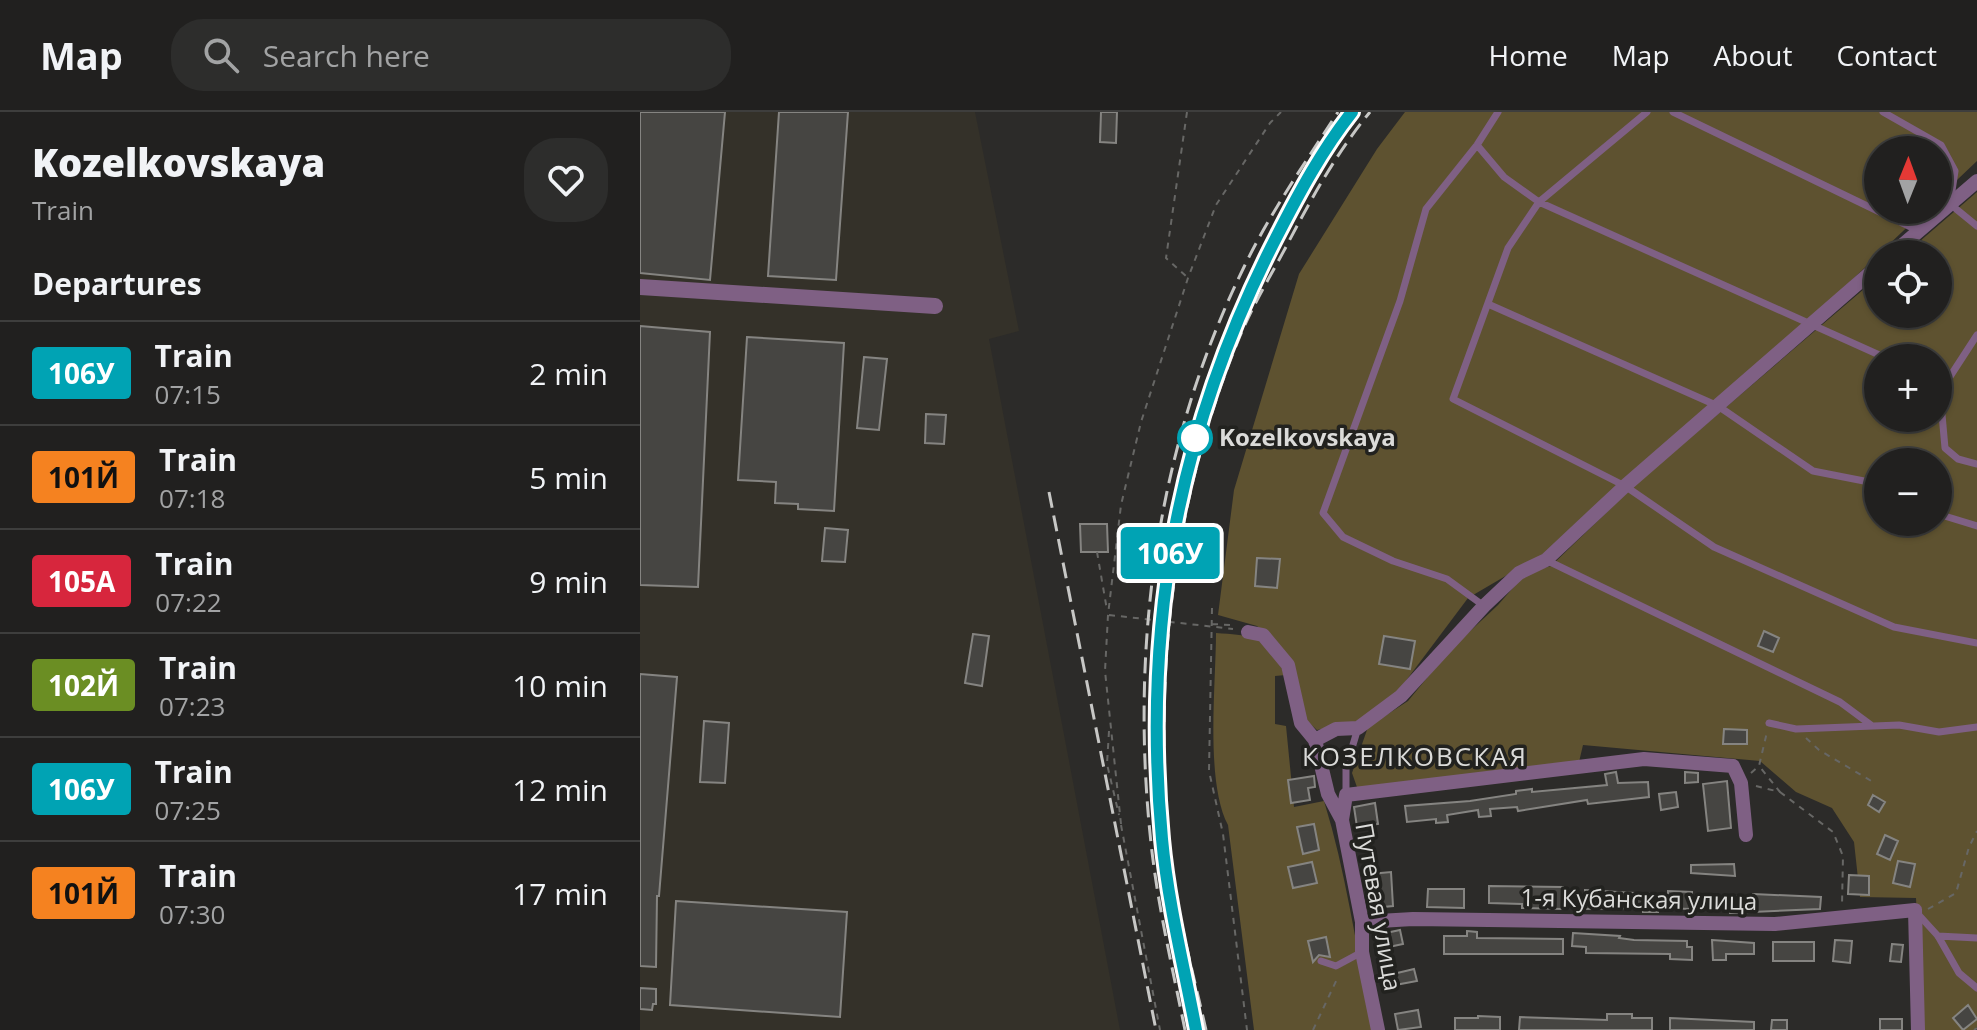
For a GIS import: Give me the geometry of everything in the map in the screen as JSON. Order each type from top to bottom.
[{"type":"street","points":[[1952,202],[1977,181]]},
{"type":"street","points":[[1908,240],[1927,224]]},
{"type":"street","points":[[1315,740],[1336,729],[1358,728],[1401,696],[1484,606],[1519,573],[1546,560],[1625,486],[1864,278]]},
{"type":"street","points":[[640,287],[935,306]]},
{"type":"street","name":"Путевая улица","points":[[1248,632],[1263,635],[1288,665],[1301,723],[1315,740],[1328,794],[1342,820],[1362,922],[1362,952],[1378,1030]]},
{"type":"street","points":[[1342,820],[1346,795],[1644,759],[1733,766],[1741,783],[1746,835]]},
{"type":"street","points":[[1915,910],[1918,1030]]},
{"type":"street","name":"1-я Кубанская улица","points":[[1362,922],[1413,919],[1775,924],[1915,910]]},
{"type":"lane","points":[[1484,606],[1447,579],[1393,561],[1343,537],[1323,513],[1400,301],[1426,209],[1477,145],[1498,112]]},
{"type":"lane","points":[[1647,112],[1539,202],[1508,248],[1453,399],[1625,486],[1714,547],[1894,627],[1977,643]]},
{"type":"lane","points":[[1673,112],[1919,231]]},
{"type":"lane","points":[[1883,112],[1925,136]]},
{"type":"lane","points":[[1477,145],[1504,177],[1539,202],[1864,347]]},
{"type":"lane","points":[[1952,165],[1955,171],[1952,191]]},
{"type":"lane","points":[[1952,206],[1977,226]]},
{"type":"lane","points":[[1488,304],[1718,406],[1813,471],[1864,481]]},
{"type":"lane","points":[[1952,372],[1977,335]]},
{"type":"lane","points":[[1943,432],[1945,448],[1958,459],[1977,464]]},
{"type":"lane","points":[[1952,518],[1977,526]]},
{"type":"lane","points":[[1546,560],[1840,702],[1871,725]]},
{"type":"lane","points":[[1769,723],[1796,729],[1899,725],[1939,732],[1977,727]]},
{"type":"lane","points":[[1346,795],[1346,768],[1358,728]]},
{"type":"lane","points":[[1915,910],[1938,936],[1959,973],[1977,988]]},
{"type":"lane","points":[[1938,936],[1977,938]]},
{"type":"lane","points":[[1321,961],[1336,966],[1362,952]]},
{"type":"path","points":[[1187,112],[1166,258],[1188,278]]},
{"type":"path","points":[[1121,824],[1105,671],[1108,615],[1124,491],[1141,422],[1188,278],[1216,205],[1270,123],[1281,112]]},
{"type":"path","points":[[1097,552],[1108,615]]},
{"type":"path","points":[[1154,620],[1158,606],[1153,704],[1158,842],[1193,1030]]},
{"type":"path","points":[[1212,608],[1209,771],[1223,834],[1247,1030]]},
{"type":"path","points":[[1108,615],[1232,629],[1230,625],[1212,624]]},
{"type":"path","points":[[1769,723],[1759,766],[1780,792],[1833,832],[1843,856],[1841,918]]},
{"type":"path","points":[[1110,726],[1107,764],[1160,1030]]},
{"type":"path","points":[[1796,729],[1819,750],[1873,782]]},
{"type":"path","points":[[1741,783],[1780,792]]},
{"type":"path","points":[[1915,910],[1932,908],[1956,893],[1969,847],[1977,831]]},
{"type":"path","points":[[1313,1030],[1346,962]]},
{"type":"shaded area","points":[[640,112],[975,112],[1019,331],[989,339],[1120,1030],[640,1030]]},
{"type":"shaded area","points":[[1405,112],[1977,112],[1977,161],[1952,185],[1952,136],[1864,136],[1864,224],[1910,224],[1894,240],[1864,240],[1864,268],[1832,299],[1545,553],[1468,598],[1396,694],[1356,722],[1317,730],[1305,719],[1289,656],[1257,626],[1218,615],[1234,490],[1299,274],[1377,149]]},
{"type":"shaded area","points":[[1977,192],[1977,1027],[1974,1030],[1922,1030],[1916,898],[1860,897],[1854,842],[1832,808],[1796,792],[1760,761],[1583,745],[1579,762],[1358,790],[1352,773],[1368,727],[1408,701],[1450,650],[1498,605],[1526,573],[1551,566],[1635,485],[1864,289],[1864,328],[1952,328],[1952,240],[1921,240],[1940,224],[1952,224],[1952,214]]},
{"type":"shaded area","points":[[1216,633],[1242,635],[1259,641],[1272,653],[1286,675],[1275,676],[1275,724],[1286,726],[1294,807],[1324,801],[1345,886],[1373,1030],[1254,1030],[1228,825],[1216,784],[1213,732]]},
{"type":"building","points":[[640,112],[725,112],[710,280],[640,273]]},
{"type":"building","points":[[779,112],[848,112],[836,280],[768,276]]},
{"type":"building","points":[[1101,112],[1117,112],[1116,143],[1100,142]]},
{"type":"building","points":[[640,326],[710,332],[698,587],[640,585]]},
{"type":"building","points":[[747,337],[844,343],[834,511],[798,509],[798,504],[775,503],[776,482],[738,480]]},
{"type":"building","points":[[864,357],[887,359],[879,430],[857,428]]},
{"type":"building","points":[[926,414],[946,415],[944,444],[925,443]]},
{"type":"building","points":[[1080,524],[1107,524],[1108,552],[1081,552]]},
{"type":"building","points":[[825,528],[848,530],[845,562],[822,561]]},
{"type":"building","points":[[1257,558],[1280,559],[1277,588],[1255,586]]},
{"type":"building","points":[[1764,631],[1779,638],[1773,652],[1758,646]]},
{"type":"building","points":[[973,634],[989,636],[982,686],[965,683]]},
{"type":"building","points":[[1384,636],[1415,641],[1410,669],[1379,664]]},
{"type":"building","points":[[640,674],[677,677],[657,896],[656,967],[640,966]]},
{"type":"building","points":[[704,721],[729,723],[725,783],[700,782]]},
{"type":"building","points":[[1724,729],[1747,730],[1747,744],[1723,744]]},
{"type":"building","points":[[1616,772],[1618,783],[1648,782],[1649,797],[1588,804],[1587,800],[1518,811],[1517,807],[1490,809],[1491,816],[1479,817],[1478,810],[1447,815],[1448,822],[1436,823],[1436,819],[1407,822],[1405,806],[1470,801],[1532,789],[1532,792],[1607,785],[1605,774]]},
{"type":"building","points":[[1685,772],[1698,773],[1698,782],[1685,783]]},
{"type":"building","points":[[1314,776],[1315,787],[1308,788],[1310,800],[1291,803],[1288,780]]},
{"type":"building","points":[[1727,781],[1731,828],[1708,831],[1703,784]]},
{"type":"building","points":[[1676,792],[1678,807],[1661,810],[1659,794]]},
{"type":"building","points":[[1873,795],[1885,802],[1879,812],[1868,805]]},
{"type":"building","points":[[1375,803],[1378,824],[1357,827],[1354,807]]},
{"type":"building","points":[[1314,824],[1319,850],[1303,854],[1297,827]]},
{"type":"building","points":[[1885,835],[1898,841],[1890,860],[1877,854]]},
{"type":"building","points":[[1898,861],[1915,864],[1910,887],[1893,883]]},
{"type":"building","points":[[1312,862],[1317,883],[1293,888],[1288,867]]},
{"type":"building","points":[[1734,864],[1735,876],[1691,873],[1691,865]]},
{"type":"building","points":[[1391,872],[1393,906],[1373,908],[1370,874]]},
{"type":"building","points":[[1849,875],[1869,876],[1869,895],[1848,894]]},
{"type":"building","points":[[1489,886],[1563,887],[1562,909],[1489,903]]},
{"type":"building","points":[[1428,889],[1464,889],[1464,908],[1427,907]]},
{"type":"building","points":[[1585,890],[1668,895],[1668,891],[1692,892],[1692,909],[1658,908],[1658,912],[1643,912],[1643,908],[1585,909]]},
{"type":"building","points":[[1753,894],[1821,897],[1820,909],[1730,913],[1731,896],[1753,897]]},
{"type":"building","points":[[676,901],[847,912],[840,1017],[670,1005]]},
{"type":"building","points":[[1400,930],[1403,944],[1384,948],[1381,934]]},
{"type":"building","points":[[1467,931],[1477,932],[1477,938],[1563,939],[1563,954],[1444,954],[1444,936],[1467,936]]},
{"type":"building","points":[[1573,933],[1634,940],[1687,941],[1687,947],[1692,947],[1692,960],[1670,959],[1670,954],[1586,953],[1586,947],[1572,946]]},
{"type":"building","points":[[1326,937],[1330,957],[1319,955],[1313,962],[1308,941]]},
{"type":"building","points":[[1712,940],[1754,943],[1754,954],[1726,954],[1726,960],[1713,960]]},
{"type":"building","points":[[1835,940],[1852,941],[1850,963],[1833,961]]},
{"type":"building","points":[[1773,942],[1814,942],[1814,961],[1773,961]]},
{"type":"building","points":[[1892,944],[1903,945],[1901,962],[1890,961]]},
{"type":"building","points":[[1414,969],[1417,981],[1395,985],[1393,974]]},
{"type":"building","points":[[640,988],[656,989],[656,1004],[653,1004],[652,1010],[640,1009]]},
{"type":"building","points":[[1968,1005],[1977,1019],[1963,1030],[1953,1018]]},
{"type":"building","points":[[1418,1010],[1421,1027],[1398,1030],[1395,1014]]},
{"type":"building","points":[[1607,1014],[1652,1018],[1652,1030],[1519,1030],[1520,1017],[1607,1020]]},
{"type":"building","points":[[1500,1017],[1500,1030],[1455,1030],[1455,1018]]},
{"type":"building","points":[[1670,1018],[1754,1022],[1754,1030],[1670,1030]]},
{"type":"building","points":[[1880,1019],[1902,1019],[1902,1030],[1880,1030]]},
{"type":"building","points":[[1772,1020],[1787,1020],[1787,1030],[1771,1030]]},
{"type":"railway","points":[[1185,1030],[1155,874],[1146,777],[1144,702],[1156,553],[1170,479],[1189,407],[1214,336],[1265,227],[1338,112]]},
{"type":"railway","points":[[1206,1030],[1175,888],[1165,776],[1167,648],[1184,520],[1217,396],[1245,324],[1315,193],[1346,143],[1370,112]]},
{"type":"railway","points":[[1253,283],[1302,187]]},
{"type":"railway","points":[[1049,492],[1156,1030]]},
{"type":"train","name":"106У","points":[[1196,1030],[1172,908],[1162,842],[1158,786],[1156,727],[1163,609],[1173,535],[1185,474],[1231,333],[1302,187],[1352,112]]},
{"type":"place","name":"Kozelkovskaya","points":[[1195,438]]},
{"type":"district","name":"КОЗЕЛКОВСКАЯ","points":[[1415,757]]}]
